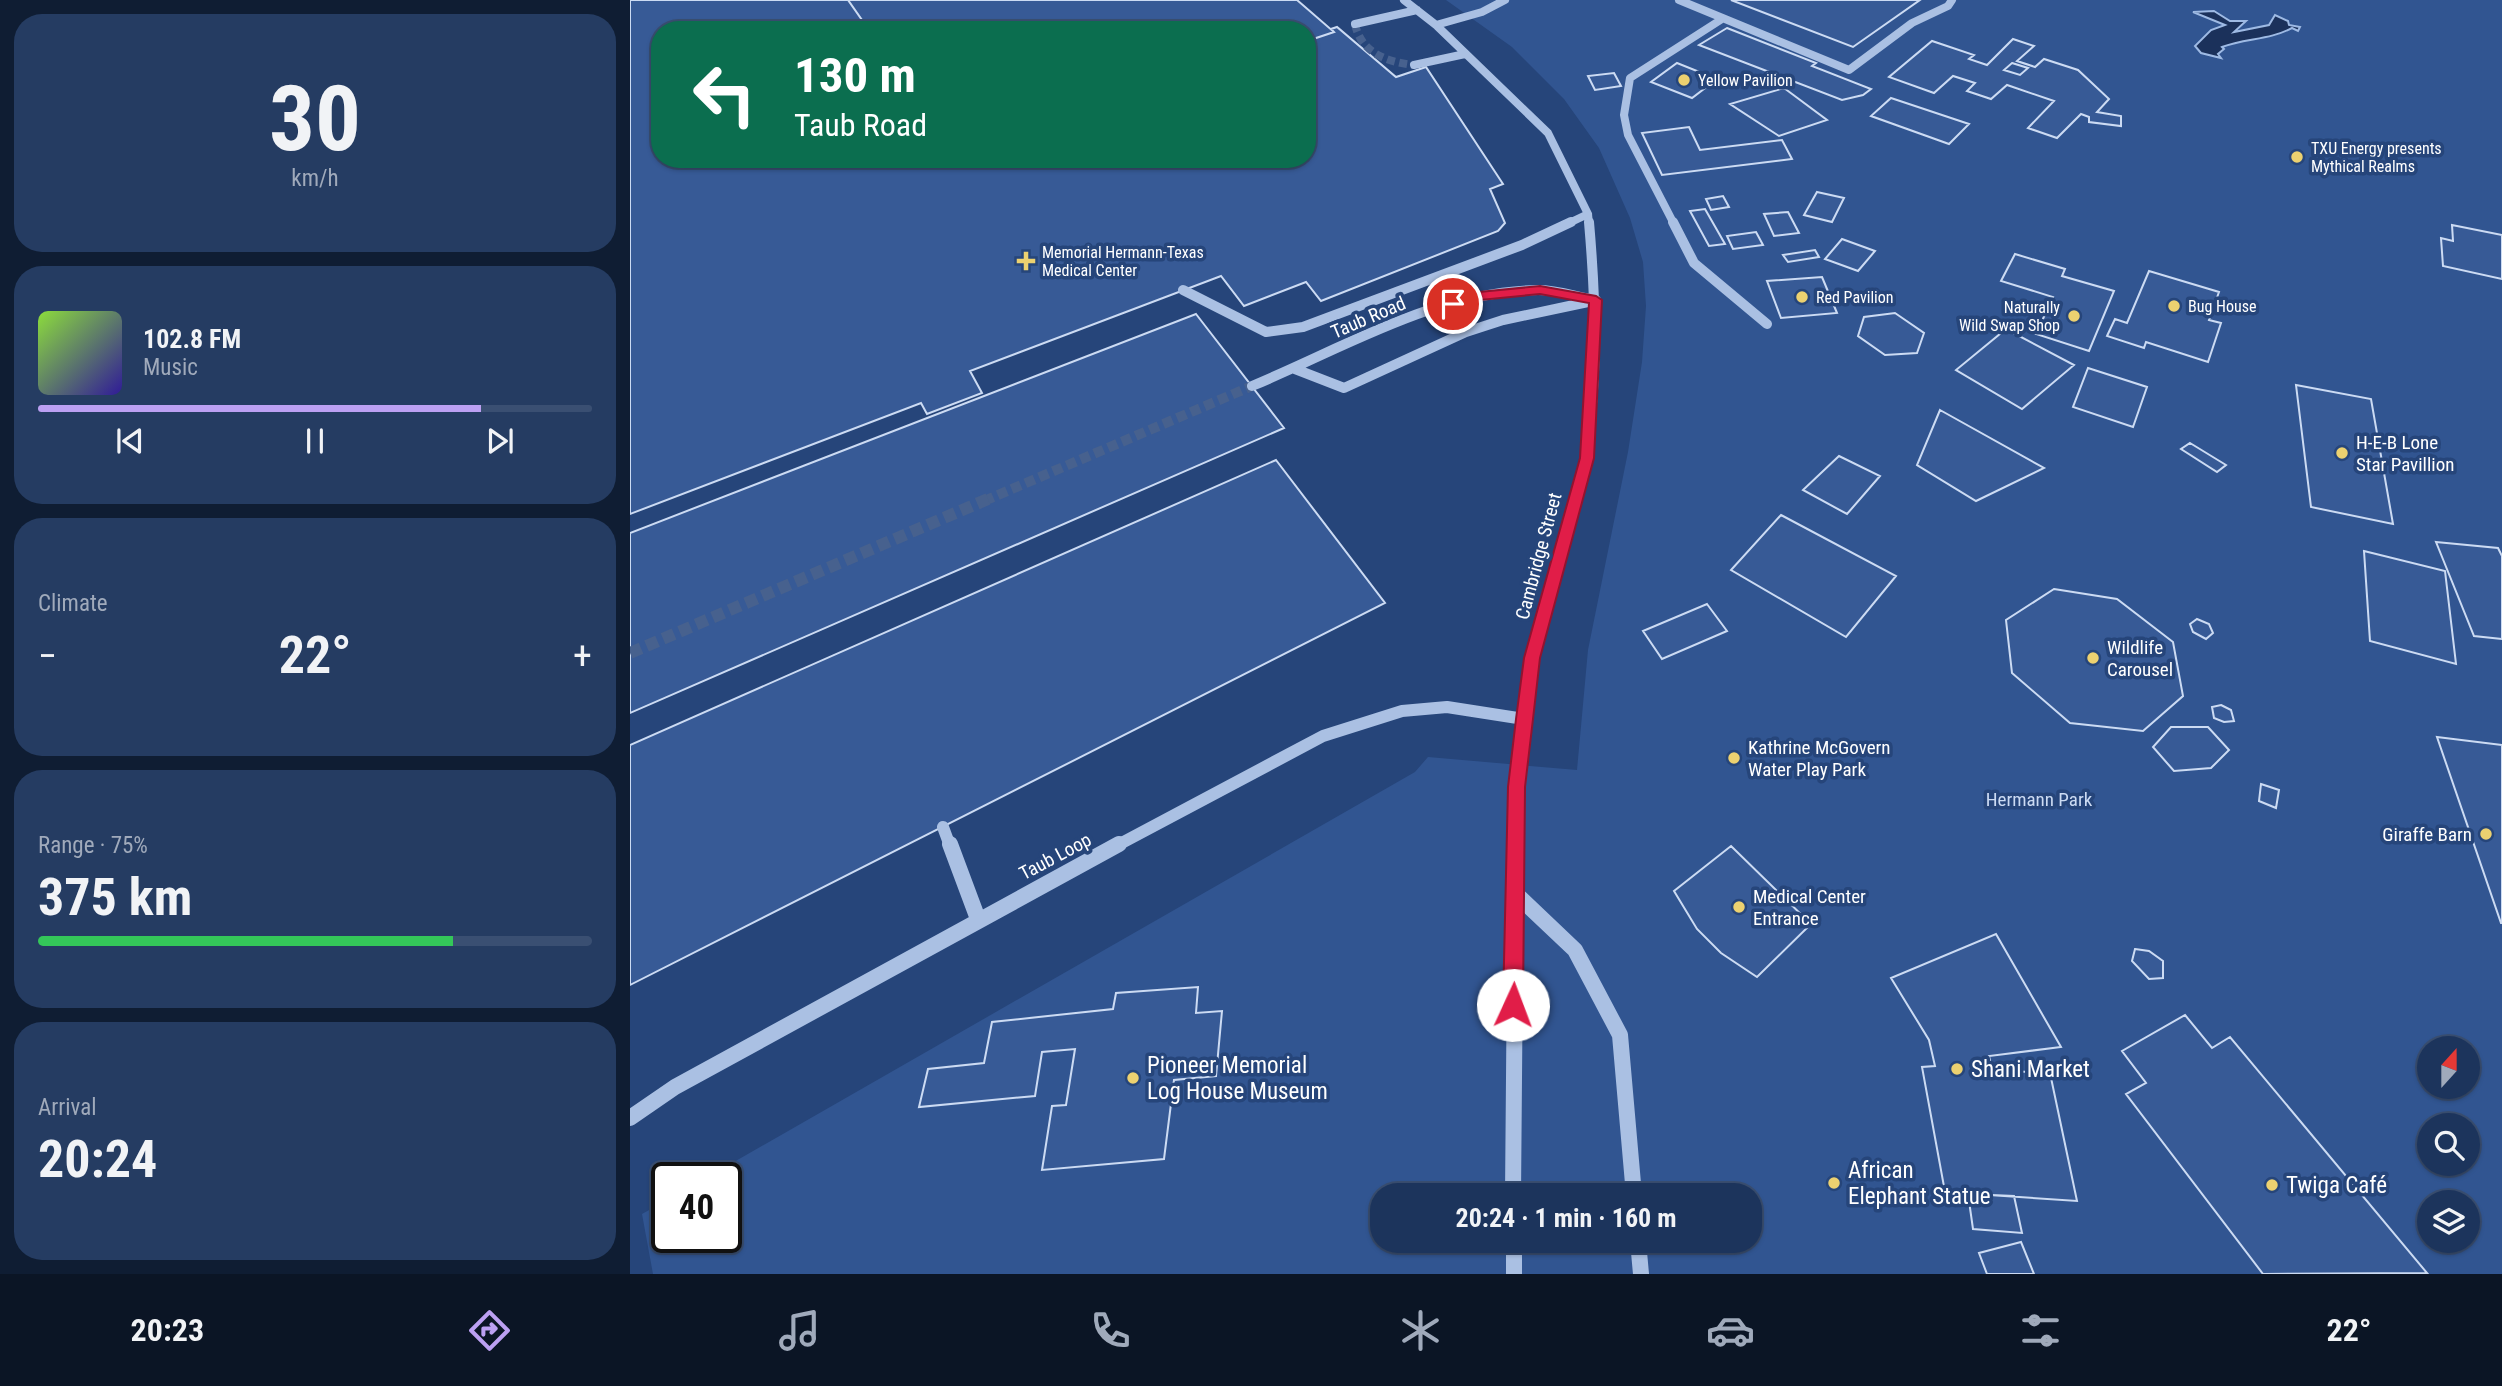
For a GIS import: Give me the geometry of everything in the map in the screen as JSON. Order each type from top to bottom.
[{"type":"street","name":"Cambridge Street","points":[[1404,0],[1436,25],[1548,133],[1588,214],[1596,300],[1587,458],[1532,658],[1517,787],[1517,895],[1512,1033],[1513,1183]]},
{"type":"street","points":[[1436,25],[1482,12],[1505,0]]},
{"type":"street","points":[[1679,0],[1849,70],[1912,23],[1948,6],[1952,0]]},
{"type":"street","points":[[1355,24],[1417,10]]},
{"type":"street","points":[[1414,65],[1465,54]]},
{"type":"street","name":"Taub Road","points":[[1252,386],[1418,314],[1479,296],[1540,290],[1596,300]]},
{"type":"street","points":[[1295,369],[1343,388],[1466,332],[1503,320],[1596,300]]},
{"type":"street","name":"Taub Loop","points":[[630,1118],[675,1087],[978,919],[1323,736],[1413,710],[1447,707],[1524,719]]},
{"type":"street","points":[[943,827],[978,919]]},
{"type":"street","points":[[1517,895],[1575,950],[1620,1035],[1633,1183]]},
{"type":"street","points":[[1514,1253],[1514,1274]]},
{"type":"street","points":[[1639,1253],[1641,1274]]},
{"type":"lane","points":[[1722,19],[1630,78],[1624,115],[1628,135],[1693,263],[1767,324]]},
{"type":"lane","points":[[1183,290],[1266,332],[1303,327],[1522,245],[1588,214]]},
{"type":"green space","name":"Hermann Park","points":[[1446,0],[2502,0],[2502,1274],[653,1274],[642,1214],[651,1209],[651,1253],[742,1253],[742,1162],[734,1162],[1415,772],[1428,757],[1577,770],[1588,650],[1628,452],[1642,362],[1646,306],[1643,262],[1630,218],[1599,148],[1564,99],[1512,47]]},
{"type":"shaded area","points":[[2214,11],[2230,21],[2246,21],[2234,32],[2269,25],[2275,15],[2288,21],[2289,25],[2300,27],[2298,31],[2292,28],[2275,35],[2222,47],[2224,49],[2218,54],[2221,58],[2201,53],[2195,46],[2211,30],[2225,25],[2193,12]]},
{"type":"building","name":"Memorial Hermann-Texas Medical Center","points":[[630,0],[848,0],[863,21],[651,21],[651,168],[1316,168],[1316,38],[1334,32],[1331,29],[1337,27],[1396,77],[1426,67],[1503,184],[1490,189],[1505,223],[1498,231],[1321,301],[1306,282],[1244,306],[1221,276],[970,371],[982,393],[927,414],[921,403],[630,514]]},
{"type":"building","points":[[848,0],[1297,0],[1334,32],[1316,38],[1316,21],[863,21]]},
{"type":"building","points":[[1731,0],[1920,0],[1853,47]]},
{"type":"building","points":[[1727,28],[1816,63],[1812,66],[1871,89],[1863,95],[1842,100],[1699,45]]},
{"type":"building","points":[[2013,39],[2034,46],[2017,61],[2035,67],[2044,59],[2078,70],[2109,99],[2097,112],[2121,116],[2121,126],[2089,122],[2089,117],[2081,114],[2057,138],[2028,128],[2054,101],[2007,85],[1991,99],[1967,91],[1975,83],[1953,76],[1934,93],[1889,77],[1932,41],[1974,55],[1969,59],[1987,65]],"holes":[[[2012,63],[2028,68],[2020,75],[2004,70]]]},
{"type":"building","name":"Yellow Pavilion","points":[[1677,63],[1717,79],[1692,98],[1651,82]]},
{"type":"building","points":[[1614,73],[1621,86],[1595,90],[1588,76]]},
{"type":"building","points":[[1784,88],[1827,120],[1779,136],[1730,104]]},
{"type":"building","points":[[1891,98],[1969,124],[1949,144],[1871,116]]},
{"type":"building","points":[[1689,127],[1700,150],[1782,140],[1792,159],[1662,175],[1642,133]]},
{"type":"building","points":[[1817,192],[1844,198],[1832,222],[1804,215]]},
{"type":"building","points":[[1723,196],[1729,207],[1711,210],[1706,199]]},
{"type":"building","points":[[1705,209],[1725,244],[1709,246],[1690,211]]},
{"type":"building","points":[[1788,212],[1799,233],[1774,236],[1764,214]]},
{"type":"building","points":[[2452,225],[2502,235],[2502,279],[2443,266],[2441,238],[2453,241]]},
{"type":"building","points":[[1756,232],[1763,245],[1733,249],[1727,236]]},
{"type":"building","points":[[1842,239],[1875,251],[1858,271],[1825,259]]},
{"type":"building","points":[[1815,250],[1819,257],[1788,262],[1783,255]]},
{"type":"building","name":"Naturally Wild Swap Shop","points":[[2015,254],[2065,269],[2062,276],[2114,291],[2089,351],[2036,334],[2053,297],[2001,281]]},
{"type":"building","name":"Bug House","points":[[2149,271],[2219,292],[2209,320],[2221,323],[2208,362],[2146,342],[2144,348],[2107,336],[2115,319],[2127,323]]},
{"type":"building","name":"Red Pavilion","points":[[1822,277],[1837,313],[1781,318],[1767,281]]},
{"type":"building","points":[[1895,313],[1924,333],[1917,353],[1885,355],[1858,336],[1864,317]]},
{"type":"building","points":[[1196,314],[1284,428],[630,713],[630,533]]},
{"type":"building","points":[[2006,329],[2074,365],[2022,409],[1956,370]]},
{"type":"building","points":[[2088,368],[2147,387],[2133,427],[2073,407]]},
{"type":"building","name":"H-E-B Lone Star Pavillion","points":[[2296,385],[2371,399],[2393,524],[2311,507]]},
{"type":"building","points":[[1940,410],[2044,468],[1976,501],[1917,465]]},
{"type":"building","points":[[2190,443],[2226,465],[2217,472],[2181,449]]},
{"type":"building","points":[[1839,456],[1880,476],[1847,514],[1803,490]]},
{"type":"building","points":[[1276,460],[1385,603],[630,985],[630,745]]},
{"type":"building","points":[[1781,515],[1896,576],[1846,637],[1731,570]]},
{"type":"building","points":[[2436,542],[2498,548],[2502,556],[2502,639],[2474,636]]},
{"type":"building","points":[[2364,551],[2445,571],[2456,664],[2370,641]]},
{"type":"building","name":"Wildlife Carousel","points":[[2054,589],[2117,599],[2173,642],[2183,696],[2143,731],[2070,723],[2012,673],[2006,620]]},
{"type":"building","points":[[1707,604],[1727,631],[1662,659],[1643,631]]},
{"type":"building","points":[[2197,619],[2209,624],[2213,633],[2206,639],[2193,632],[2190,624]]},
{"type":"building","points":[[2221,705],[2231,710],[2234,721],[2224,722],[2214,718],[2212,707]]},
{"type":"building","points":[[2171,727],[2208,727],[2229,750],[2211,768],[2174,771],[2153,747]]},
{"type":"building","name":"Giraffe Barn","points":[[2437,737],[2502,745],[2502,923],[2501,923]]},
{"type":"building","points":[[2261,784],[2279,790],[2276,808],[2259,801]]},
{"type":"building","name":"Medical Center Entrance","points":[[1731,846],[1811,924],[1757,977],[1721,953],[1697,929],[1674,891]]},
{"type":"building","name":"Shani Market","points":[[1996,934],[2061,1047],[1989,1056],[1992,1070],[2050,1073],[2077,1201],[1945,1192],[1922,1067],[1935,1066],[1929,1040],[1891,978]]},
{"type":"building","points":[[2135,949],[2149,951],[2163,961],[2163,978],[2149,979],[2132,961]]},
{"type":"building","name":"Pioneer Memorial Log House Museum","points":[[1198,987],[1196,1013],[1222,1011],[1216,1076],[1174,1080],[1164,1159],[1042,1170],[1052,1106],[1066,1105],[1075,1049],[1042,1052],[1035,1096],[919,1107],[928,1069],[984,1063],[992,1022],[1113,1009],[1116,993]]},
{"type":"building","points":[[2185,1015],[2212,1048],[2230,1037],[2427,1273],[2263,1274],[2126,1094],[2146,1083],[2122,1051]]},
{"type":"building","points":[[1968,1194],[2014,1196],[2022,1233],[1973,1229]]},
{"type":"building","points":[[2021,1242],[2034,1274],[1987,1274],[1979,1253]]},
{"type":"tunnel","points":[[1355,24],[1358,34],[1369,49],[1385,58],[1414,65]]},
{"type":"tunnel","points":[[984,501],[1252,386]]},
{"type":"tunnel","points":[[630,653],[988,499]]},
{"type":"place","name":"Yellow Pavilion","points":[[1684,80]]},
{"type":"place","name":"TXU Energy presents Mythical Realms","points":[[2297,157]]},
{"type":"place","name":"Memorial Hermann-Texas Medical Center","points":[[1026,261]]},
{"type":"place","name":"Red Pavilion","points":[[1802,297]]},
{"type":"place","name":"Bug House","points":[[2174,306]]},
{"type":"place","name":"Naturally Wild Swap Shop","points":[[2074,316]]},
{"type":"place","name":"H-E-B Lone Star Pavillion","points":[[2342,453]]},
{"type":"place","name":"Wildlife Carousel","points":[[2093,658]]},
{"type":"place","name":"Kathrine McGovern Water Play Park","points":[[1734,758]]},
{"type":"place","name":"Giraffe Barn","points":[[2486,834]]},
{"type":"place","name":"Medical Center Entrance","points":[[1739,907]]},
{"type":"place","name":"Shani Market","points":[[1957,1069]]},
{"type":"place","name":"Pioneer Memorial Log House Museum","points":[[1133,1078]]},
{"type":"place","name":"African Elephant Statue","points":[[1834,1183]]},
{"type":"place","name":"Twiga Café","points":[[2272,1185]]},
{"type":"route","points":[[1453,304],[1479,296],[1540,290],[1596,300],[1587,458],[1532,658],[1524,719],[1517,787],[1513,1005]]}]
